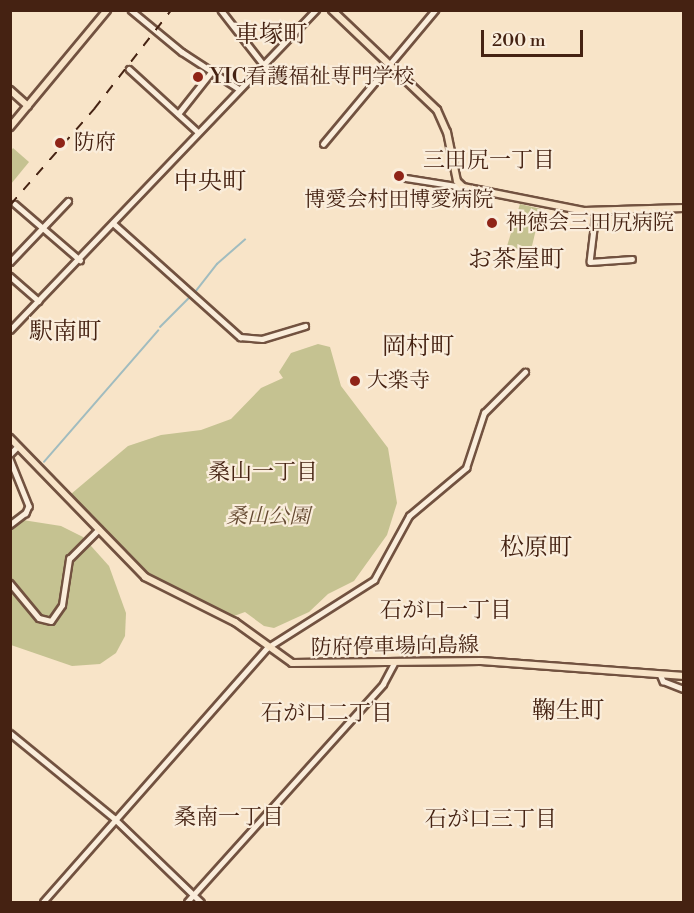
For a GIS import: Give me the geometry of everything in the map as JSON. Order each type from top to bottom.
[{"type":"main road","points":[[10,127],[107,10]]},
{"type":"main road","points":[[332,10],[392,66],[441,117],[457,181],[463,188],[596,212],[684,208]]},
{"type":"main road","points":[[10,90],[28,106]]},
{"type":"main road","name":"防府停車場向島線","points":[[10,438],[155,584],[235,622],[267,648],[299,665],[481,661],[684,676]]},
{"type":"street","points":[[131,10],[239,89]]},
{"type":"street","points":[[221,10],[263,64]]},
{"type":"street","points":[[10,330],[80,260],[198,132],[316,10]]},
{"type":"street","points":[[323,144],[392,66],[435,10]]},
{"type":"street","points":[[129,69],[198,132]]},
{"type":"street","points":[[178,114],[212,71]]},
{"type":"street","points":[[406,178],[463,188]]},
{"type":"street","points":[[10,262],[68,201]]},
{"type":"street","points":[[15,204],[80,260]]},
{"type":"street","points":[[596,212],[590,262],[632,259]]},
{"type":"street","points":[[113,223],[240,337],[262,339],[305,326]]},
{"type":"street","points":[[10,276],[39,301]]},
{"type":"street","points":[[43,903],[114,818],[267,648],[374,580],[409,516],[466,468],[484,413],[525,372]]},
{"type":"street","points":[[10,454],[18,446]]},
{"type":"street","points":[[10,459],[29,506],[26,513],[10,525]]},
{"type":"street","points":[[10,584],[39,618],[51,621],[63,605],[69,560],[99,529]]},
{"type":"street","points":[[187,903],[383,684],[394,663]]},
{"type":"street","points":[[660,674],[663,681],[684,689]]},
{"type":"street","points":[[10,733],[114,818],[201,903]]},
{"type":"green space","points":[[13,148],[29,162],[11,184],[11,151]]},
{"type":"green space","points":[[520,204],[541,209],[530,254],[507,246]]},
{"type":"green space","name":"桑山公園","points":[[318,344],[330,347],[341,386],[388,448],[397,503],[387,535],[354,581],[328,594],[309,612],[274,628],[264,626],[245,612],[234,616],[158,582],[71,494],[128,446],[161,435],[201,430],[231,419],[261,388],[283,378],[279,372],[291,353]]},
{"type":"green space","points":[[10,518],[61,526],[83,537],[109,566],[126,613],[125,636],[116,653],[100,664],[72,666],[11,645]]},
{"type":"waterway","points":[[196,291],[217,264],[245,240]]},
{"type":"waterway","points":[[160,327],[188,299]]},
{"type":"waterway","points":[[44,462],[158,331]]},
{"type":"railway","points":[[10,205],[94,109],[171,10]]},
{"type":"place","name":"YIC看護福祉専門学校","points":[[198,77]]},
{"type":"place","name":"防府","points":[[60,143]]},
{"type":"place","name":"博愛会村田博愛病院","points":[[399,176]]},
{"type":"place","name":"神徳会三田尻病院","points":[[492,223]]},
{"type":"place","name":"大楽寺","points":[[355,381]]},
{"type":"district","name":"車塚町","points":[[271,36]]},
{"type":"district","name":"三田尻一丁目","points":[[489,161]]},
{"type":"district","name":"中央町","points":[[210,183]]},
{"type":"district","name":"お茶屋町","points":[[516,261]]},
{"type":"district","name":"駅南町","points":[[65,333]]},
{"type":"district","name":"岡村町","points":[[418,348]]},
{"type":"district","name":"桑山一丁目","points":[[263,473]]},
{"type":"district","name":"松原町","points":[[536,549]]},
{"type":"district","name":"石が口一丁目","points":[[446,611]]},
{"type":"district","name":"鞠生町","points":[[568,712]]},
{"type":"district","name":"石が口二丁目","points":[[327,714]]},
{"type":"district","name":"桑南一丁目","points":[[229,818]]},
{"type":"district","name":"石が口三丁目","points":[[491,820]]}]
